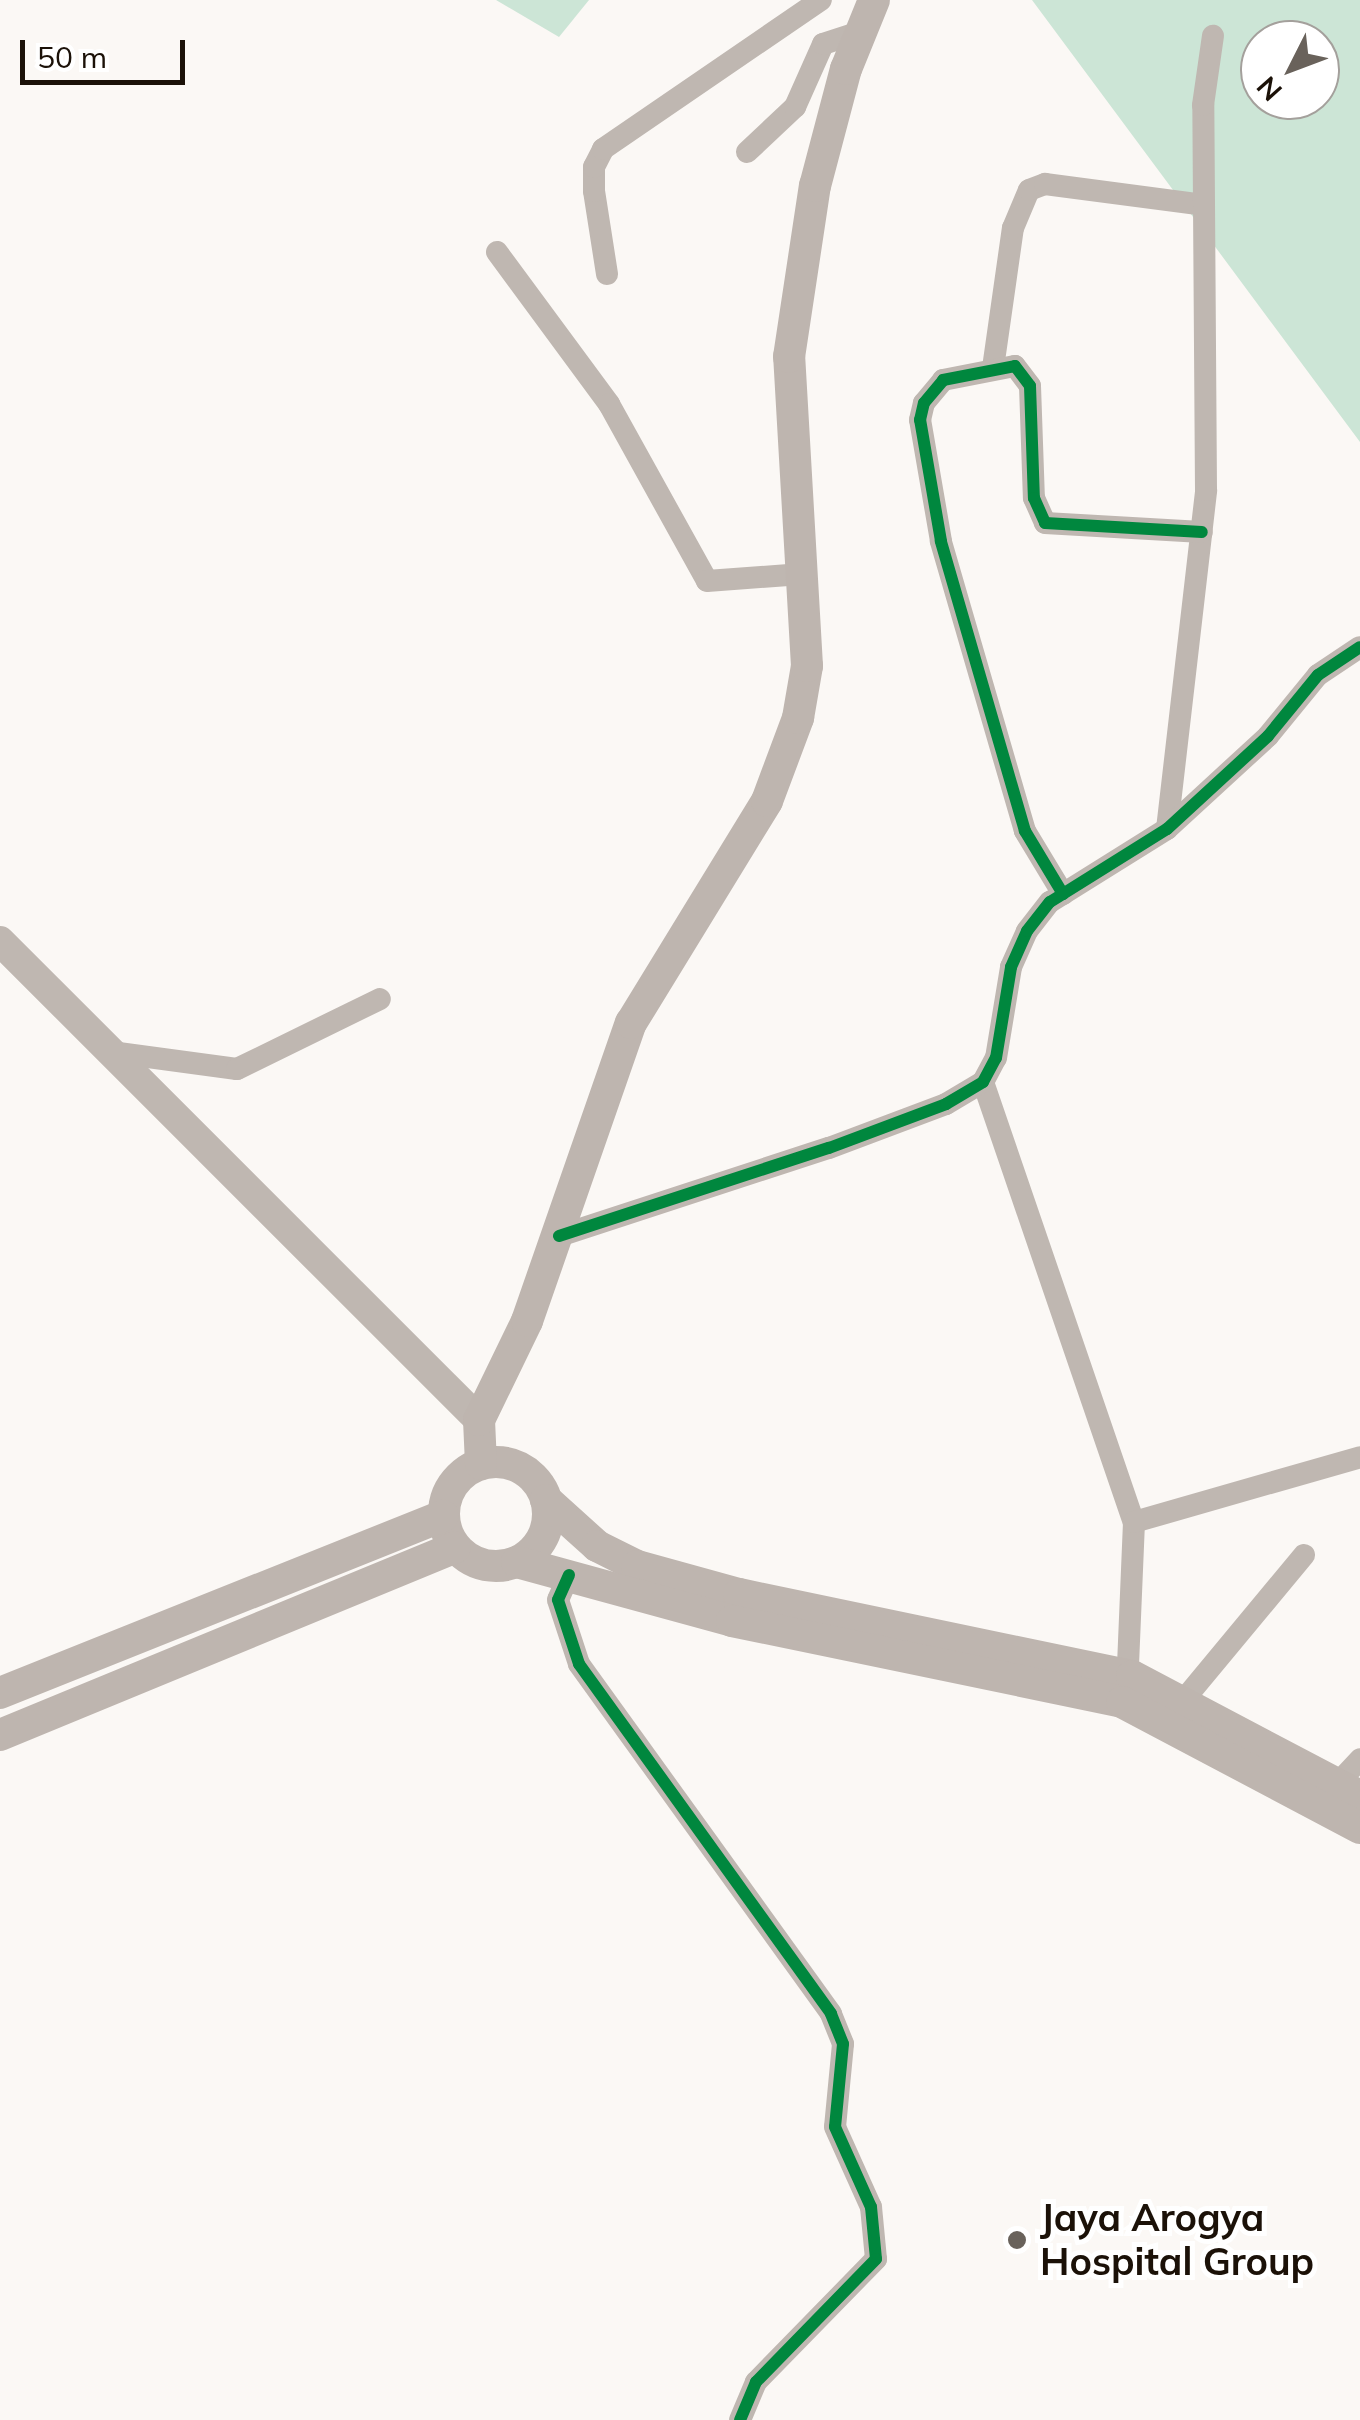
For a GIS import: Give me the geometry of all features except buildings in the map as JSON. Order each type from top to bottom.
[{"type":"main road","points":[[481,1464],[480,1420],[560,1236],[632,1022],[767,801],[798,718],[807,666],[789,357],[815,186],[864,13]]},
{"type":"main road","points":[[1349,1790],[1182,1702],[637,1566],[596,1546],[546,1500],[521,1468],[481,1464],[453,1483],[443,1516],[455,1548],[483,1565],[517,1562],[732,1621],[1127,1689],[1360,1828]]},
{"type":"main road","points":[[517,1562],[542,1540],[546,1500]]},
{"type":"main road","points":[[0,1693],[443,1516]]},
{"type":"main road","points":[[0,1735],[455,1548]]},
{"type":"street","points":[[607,274],[594,191],[594,167],[603,149],[821,0]]},
{"type":"street","points":[[747,152],[795,107],[823,44],[864,13]]},
{"type":"street","points":[[1167,830],[1202,532],[1203,106],[1213,36]]},
{"type":"street","points":[[993,368],[1013,228],[1029,190],[1045,184],[1204,205]]},
{"type":"street","points":[[497,252],[608,404],[706,581],[802,574]]},
{"type":"street","points":[[1063,894],[1022,821],[941,541],[920,420],[943,380],[1015,366],[1030,386],[1034,498],[1045,523],[1202,532]]},
{"type":"street","points":[[560,1236],[829,1148],[946,1104],[983,1082],[996,1058],[1011,967],[1027,931],[1063,894],[1167,830],[1268,736],[1318,675],[1360,647]]},
{"type":"street","points":[[0,942],[480,1420]]},
{"type":"street","points":[[111,1052],[237,1070],[380,999]]},
{"type":"street","points":[[983,1082],[1134,1522],[1127,1689]]},
{"type":"street","points":[[1134,1522],[1360,1457]]},
{"type":"street","points":[[1182,1702],[1304,1554]]},
{"type":"street","points":[[569,1574],[558,1600],[579,1664],[831,2014],[843,2044],[835,2128],[871,2207],[876,2259],[767,2369],[740,2420]]},
{"type":"street","points":[[1349,1790],[1348,1764],[1360,1759]]},
{"type":"green space","points":[[496,0],[589,0],[559,37]]},
{"type":"green space","points":[[1032,0],[1360,0],[1360,442]]},
{"type":"cycle path","points":[[1063,894],[1025,831],[941,541],[920,420],[924,403],[943,380],[1015,366],[1030,386],[1034,498],[1045,523],[1202,532]]},
{"type":"cycle path","points":[[559,1236],[829,1148],[946,1104],[983,1082],[996,1058],[1011,967],[1027,931],[1050,902],[1167,829],[1268,736],[1318,675],[1360,647]]},
{"type":"cycle path","points":[[569,1575],[558,1600],[579,1664],[831,2014],[843,2044],[835,2127],[871,2207],[876,2259],[756,2382],[740,2420]]},
{"type":"place","name":"Jaya Arogya Hospital Group","points":[[1017,2240]]}]
